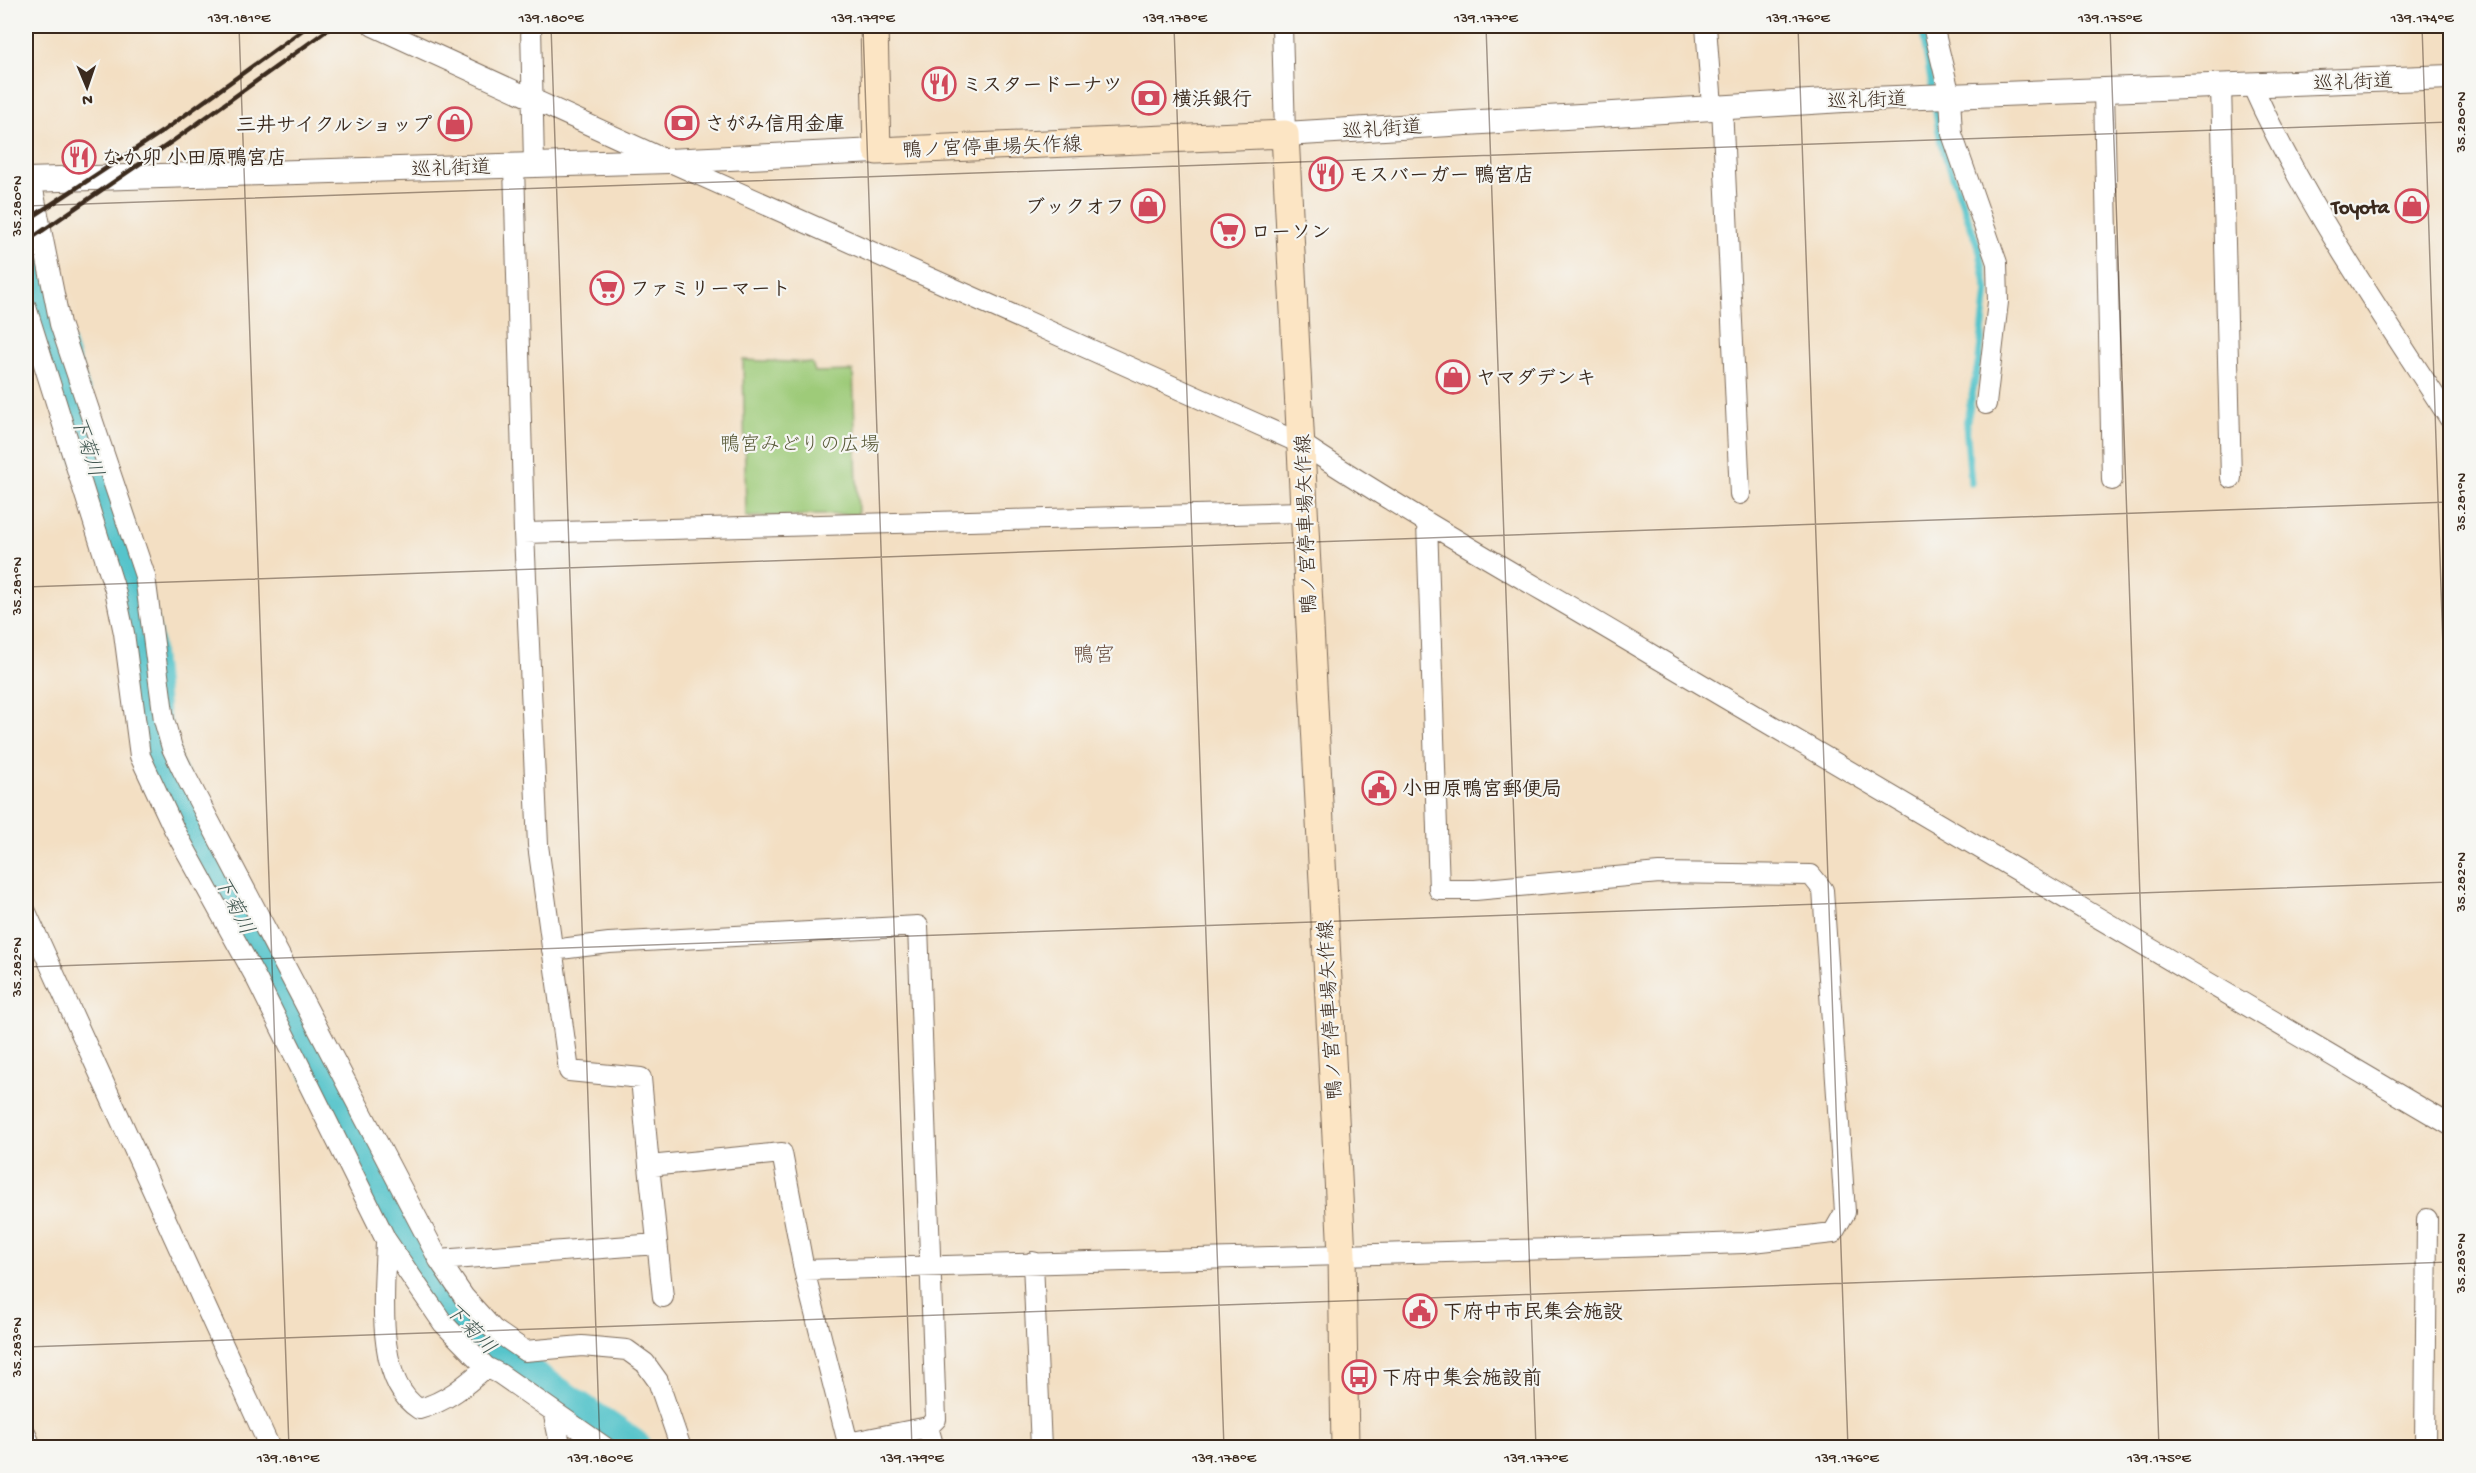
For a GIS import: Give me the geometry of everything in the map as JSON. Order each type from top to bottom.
[{"type":"main road","name":"鴨ノ宮停車場矢作線","points":[[874,26],[877,151],[1285,134],[1342,1255],[1345,1448]]},
{"type":"street","points":[[374,26],[668,161],[1302,444],[1395,505],[1789,740],[2451,1125]]},
{"type":"street","points":[[531,26],[531,97],[524,165],[524,533],[538,846],[569,1071],[641,1078],[663,1297]]},
{"type":"street","points":[[1282,26],[1285,134]]},
{"type":"street","points":[[1706,26],[1717,106],[1740,494]]},
{"type":"street","points":[[1933,26],[1950,96],[1952,134],[1997,263],[1998,302],[1986,404]]},
{"type":"street","name":"巡礼街道","points":[[1285,134],[1717,106],[2451,77]]},
{"type":"street","points":[[2252,85],[2275,136],[2342,253],[2451,419]]},
{"type":"street","points":[[2221,86],[2231,478]]},
{"type":"street","points":[[2104,90],[2112,480]]},
{"type":"street","name":"巡礼街道","points":[[28,180],[668,161],[877,151]]},
{"type":"street","points":[[28,180],[60,324],[145,576],[164,720],[172,748],[439,1260],[464,1297],[493,1329],[525,1351],[582,1346],[627,1350],[645,1363],[658,1381],[681,1448]]},
{"type":"street","points":[[26,307],[115,590],[124,633],[140,756],[174,829],[256,978],[386,1240],[443,1323],[486,1367],[606,1448]]},
{"type":"street","points":[[524,533],[1303,512]]},
{"type":"street","points":[[804,1270],[1744,1243],[1833,1233],[1845,1212],[1823,890],[1811,875],[1659,873],[1475,890],[1439,890],[1426,522]]},
{"type":"street","points":[[26,912],[270,1448]]},
{"type":"street","points":[[552,950],[609,943],[918,926],[928,1265],[936,1419],[928,1427],[848,1443],[804,1270],[782,1153],[649,1166]]},
{"type":"street","points":[[2426,1448],[2427,1219]]},
{"type":"street","points":[[386,1240],[384,1324],[390,1365],[408,1402],[419,1409],[438,1404],[486,1367]]},
{"type":"street","points":[[439,1260],[657,1244]]},
{"type":"street","points":[[1033,1262],[1041,1448]]},
{"type":"street","points":[[553,1411],[561,1448]]},
{"type":"street","points":[[928,1427],[934,1448]]},
{"type":"street","points":[[26,1434],[31,1448]]},
{"type":"green space","name":"鴨宮みどりの広場","points":[[743,360],[812,363],[815,372],[853,371],[858,514],[746,517]]},
{"type":"waterway","points":[[1922,26],[1941,143],[1980,252],[1987,290],[1979,360],[1966,425],[1971,483]]},
{"type":"waterway","name":"下菊川","points":[[26,256],[125,560],[143,642],[150,719],[164,769],[427,1277],[451,1311],[497,1356],[631,1448]]},
{"type":"railway","points":[[26,221],[163,131],[308,26]]},
{"type":"railway","points":[[26,242],[173,141],[333,26]]},
{"type":"place","name":"ミスタードーナツ","points":[[939,84]]},
{"type":"place","name":"横浜銀行","points":[[1149,98]]},
{"type":"place","name":"さがみ信用金庫","points":[[682,123]]},
{"type":"place","name":"三井サイクルショップ","points":[[455,124]]},
{"type":"place","name":"なか卯 小田原鴨宮店","points":[[79,157]]},
{"type":"place","name":"モスバーガー 鴨宮店","points":[[1326,174]]},
{"type":"place","name":"ブックオフ","points":[[1148,206]]},
{"type":"place","name":"Toyota","points":[[2412,206]]},
{"type":"place","name":"ローソン","points":[[1228,231]]},
{"type":"place","name":"ファミリーマート","points":[[607,288]]},
{"type":"place","name":"ヤマダデンキ","points":[[1453,377]]},
{"type":"place","name":"小田原鴨宮郵便局","points":[[1379,788]]},
{"type":"place","name":"下府中市民集会施設","points":[[1420,1311]]},
{"type":"place","name":"下府中集会施設前","points":[[1359,1377]]},
{"type":"district","name":"鴨宮","points":[[1094,654]]}]
